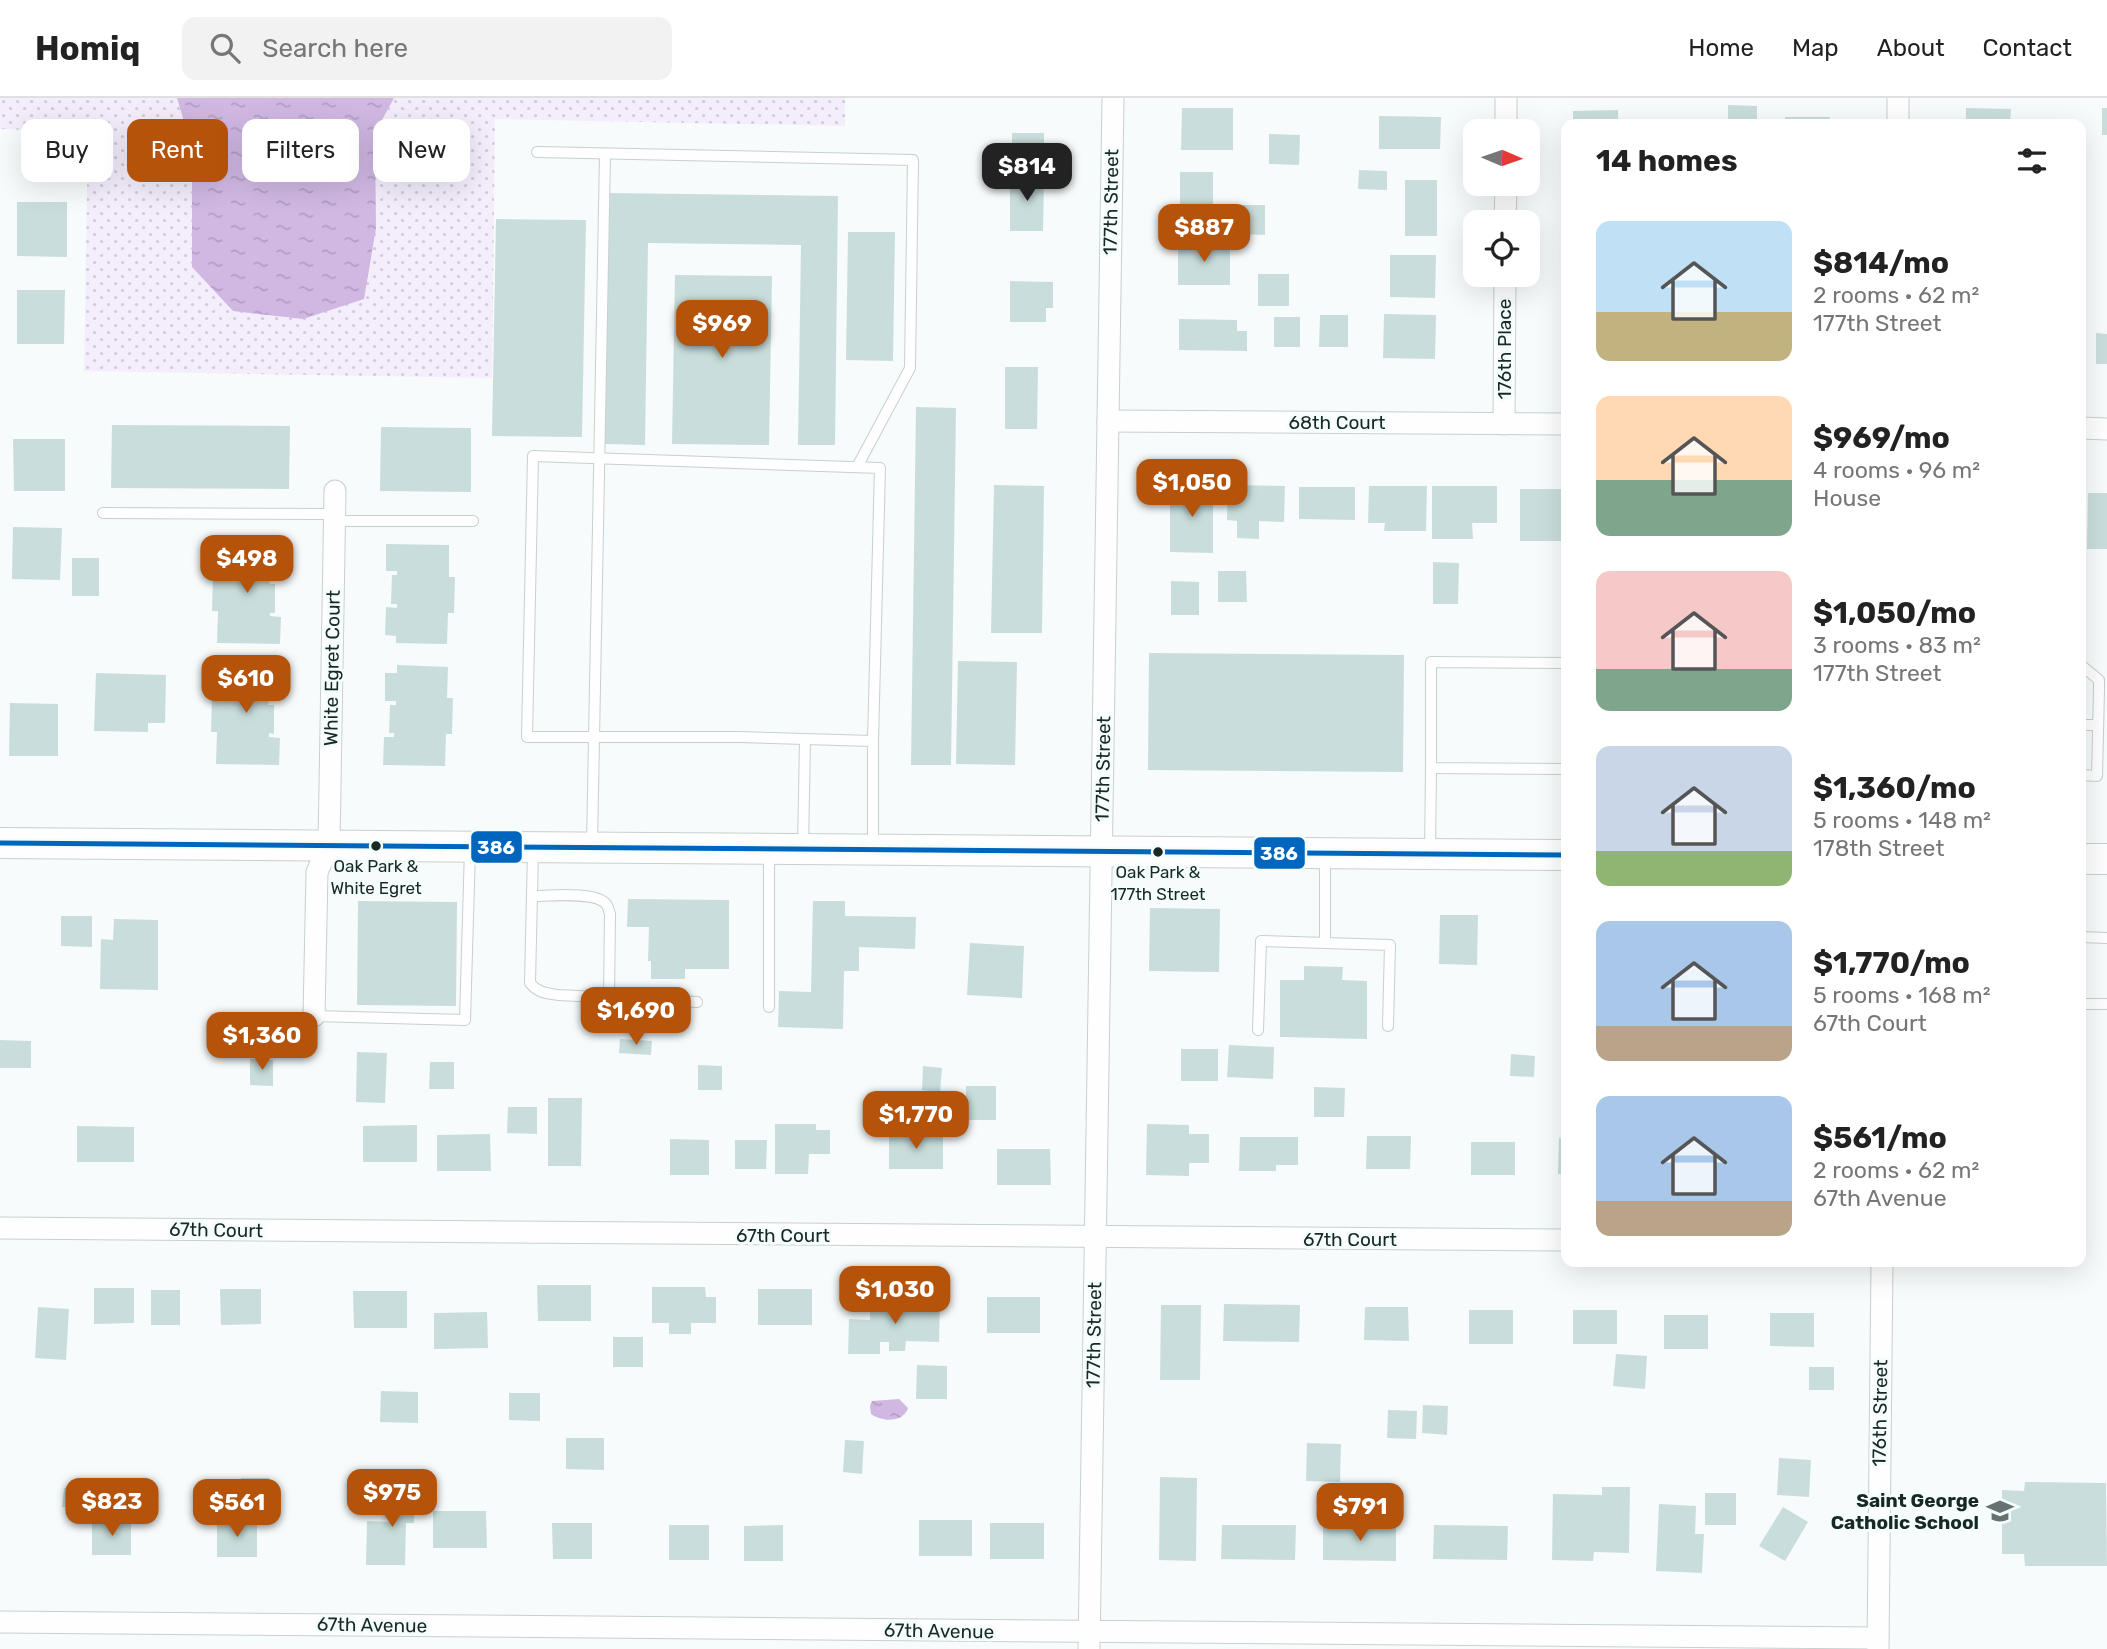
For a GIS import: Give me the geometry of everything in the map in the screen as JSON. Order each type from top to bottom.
[{"type":"street","name":"177th Street","points":[[1089,1641],[1113,98]]},
{"type":"street","points":[[1506,98],[1506,119]]},
{"type":"street","points":[[1898,98],[1898,119]]},
{"type":"street","name":"176th Place","points":[[1504,424],[1505,287]]},
{"type":"street","name":"68th Court","points":[[1108,421],[1561,424]]},
{"type":"street","points":[[2086,428],[2107,429]]},
{"type":"street","name":"White Egret Court","points":[[314,1016],[317,872],[328,845],[335,491]]},
{"type":"street","points":[[0,843],[1561,855]]},
{"type":"street","points":[[2086,859],[2107,859]]},
{"type":"street","name":"67th Court","points":[[0,1228],[1561,1240]]},
{"type":"street","name":"176th Street","points":[[1878,1644],[1882,1267]]},
{"type":"street","name":"67th Avenue","points":[[0,1622],[1089,1641],[1878,1644]]},
{"type":"lane","points":[[537,152],[913,160],[910,368],[857,467]]},
{"type":"lane","points":[[592,848],[605,155]]},
{"type":"lane","points":[[873,741],[527,737],[533,456],[880,468],[873,849]]},
{"type":"lane","points":[[103,513],[473,521]]},
{"type":"lane","points":[[1430,854],[1431,663],[1561,663]]},
{"type":"lane","points":[[2086,669],[2099,680],[2103,689],[2098,724],[2098,776],[2086,775]]},
{"type":"lane","points":[[2086,724],[2098,724]]},
{"type":"lane","points":[[803,849],[805,739]]},
{"type":"lane","points":[[1431,768],[1561,769]]},
{"type":"lane","points":[[314,1016],[465,1020],[470,846]]},
{"type":"lane","points":[[533,847],[530,983],[535,989],[558,995],[697,1002]]},
{"type":"lane","points":[[769,849],[769,1007]]},
{"type":"lane","points":[[1325,853],[1325,943]]},
{"type":"lane","points":[[532,896],[588,896],[607,904],[610,914],[609,998]]},
{"type":"lane","points":[[2086,937],[2107,938]]},
{"type":"lane","points":[[1258,1030],[1261,942],[1390,945],[1388,1026]]},
{"type":"lane","points":[[2086,1004],[2107,1004]]},
{"type":"shaded area","points":[[0,98],[177,98],[183,119],[127,119],[127,182],[192,182],[192,267],[376,228],[376,182],[470,182],[470,119],[383,119],[394,98],[845,98],[845,126],[495,119],[492,378],[84,371],[87,182],[113,182],[113,119],[21,119],[21,130],[0,129]]},
{"type":"water","points":[[177,98],[394,98],[383,119],[373,119],[376,228],[364,299],[303,319],[233,311],[192,267],[192,182],[228,182],[228,119],[183,119]]},
{"type":"water","points":[[899,1399],[908,1408],[897,1419],[886,1420],[871,1414],[872,1401]]},
{"type":"building","points":[[1728,105],[1757,106],[1757,119],[1728,119]]},
{"type":"building","points":[[1182,108],[1233,108],[1233,150],[1181,150]]},
{"type":"building","points":[[1966,108],[2011,109],[2010,119],[1966,119]]},
{"type":"building","points":[[2102,108],[2107,108],[2107,135],[2102,135]]},
{"type":"building","points":[[1618,110],[1618,119],[1573,119],[1573,111]]},
{"type":"building","points":[[1379,116],[1441,117],[1440,149],[1379,149]]},
{"type":"building","points":[[1785,117],[1830,117],[1830,119]]},
{"type":"building","points":[[1012,133],[1044,133],[1044,161],[1012,161]]},
{"type":"building","points":[[1269,134],[1300,135],[1299,165],[1269,164]]},
{"type":"building","points":[[1359,170],[1387,171],[1387,190],[1358,189]]},
{"type":"building","points":[[1180,172],[1213,172],[1213,227],[1180,227]]},
{"type":"building","points":[[1010,175],[1044,176],[1043,231],[1010,231]]},
{"type":"building","points":[[1405,180],[1437,180],[1437,236],[1405,236]]},
{"type":"building","points":[[608,193],[838,196],[835,445],[798,445],[801,245],[648,243],[645,445],[605,444]]},
{"type":"building","points":[[17,202],[67,202],[67,257],[17,256]]},
{"type":"building","points":[[1240,205],[1265,205],[1265,235],[1239,234]]},
{"type":"building","points":[[496,219],[586,220],[582,437],[492,436]]},
{"type":"building","points":[[848,232],[895,232],[893,361],[846,360]]},
{"type":"building","points":[[1178,243],[1230,244],[1230,285],[1178,285]]},
{"type":"building","points":[[1390,255],[1436,255],[1435,298],[1390,297]]},
{"type":"building","points":[[1258,274],[1289,274],[1289,306],[1258,306]]},
{"type":"building","points":[[675,275],[772,276],[769,445],[672,444]]},
{"type":"building","points":[[1010,281],[1053,282],[1053,308],[1046,308],[1046,322],[1010,322]]},
{"type":"building","points":[[17,290],[65,290],[64,344],[17,344]]},
{"type":"building","points":[[1384,314],[1436,315],[1435,359],[1383,358]]},
{"type":"building","points":[[1320,315],[1348,315],[1348,347],[1319,347]]},
{"type":"building","points":[[1274,317],[1300,317],[1300,347],[1274,347]]},
{"type":"building","points":[[1179,319],[1237,320],[1237,331],[1247,331],[1247,351],[1179,350]]},
{"type":"building","points":[[2096,333],[2107,334],[2107,364],[2096,364]]},
{"type":"building","points":[[1005,367],[1038,367],[1037,429],[1005,429]]},
{"type":"building","points":[[916,407],[956,408],[951,765],[911,765]]},
{"type":"building","points":[[112,425],[290,426],[289,489],[111,488]]},
{"type":"building","points":[[381,427],[471,428],[471,492],[380,491]]},
{"type":"building","points":[[13,439],[65,439],[65,491],[14,491]]},
{"type":"building","points":[[994,485],[1044,486],[1042,633],[991,633]]},
{"type":"building","points":[[1228,485],[1285,486],[1284,522],[1259,521],[1259,539],[1237,538],[1237,521],[1227,520]]},
{"type":"building","points":[[1170,486],[1213,486],[1213,553],[1170,552]]},
{"type":"building","points":[[1369,486],[1427,486],[1426,531],[1384,531],[1385,523],[1368,523]]},
{"type":"building","points":[[1432,486],[1497,486],[1497,523],[1472,523],[1473,539],[1432,539]]},
{"type":"building","points":[[1299,487],[1355,487],[1355,520],[1299,519]]},
{"type":"building","points":[[1520,489],[1561,489],[1561,541],[1520,541]]},
{"type":"building","points":[[2088,493],[2107,493],[2107,549],[2087,549]]},
{"type":"building","points":[[13,527],[62,528],[60,580],[12,579]]},
{"type":"building","points":[[219,544],[271,545],[270,552],[282,552],[281,580],[269,580],[270,584],[275,584],[275,613],[270,613],[270,616],[281,617],[280,644],[217,643],[218,611],[212,611],[213,575],[219,575]]},
{"type":"building","points":[[386,544],[449,545],[449,577],[455,577],[454,613],[448,613],[447,644],[396,643],[396,636],[385,635],[386,607],[397,608],[397,604],[391,604],[392,575],[397,575],[397,571],[386,571]]},
{"type":"building","points":[[72,558],[99,558],[99,596],[72,596]]},
{"type":"building","points":[[1433,562],[1459,563],[1458,604],[1433,604]]},
{"type":"building","points":[[1218,571],[1246,571],[1247,602],[1218,602]]},
{"type":"building","points":[[1171,581],[1199,582],[1199,615],[1171,615]]},
{"type":"building","points":[[1149,653],[1404,655],[1403,772],[1148,770]]},
{"type":"building","points":[[958,661],[1017,662],[1015,765],[956,764]]},
{"type":"building","points":[[219,664],[270,666],[270,673],[281,673],[280,701],[269,701],[268,705],[274,705],[274,734],[269,733],[269,737],[280,738],[279,765],[216,764],[217,732],[211,732],[212,696],[218,696]]},
{"type":"building","points":[[397,665],[448,667],[447,698],[453,698],[452,734],[446,734],[445,766],[383,765],[384,737],[394,737],[394,733],[389,733],[390,705],[396,705],[396,701],[385,701],[385,673],[397,673]]},
{"type":"building","points":[[96,673],[166,675],[165,723],[148,723],[148,732],[94,731]]},
{"type":"building","points":[[10,703],[58,704],[58,756],[9,756]]},
{"type":"building","points":[[628,899],[729,900],[729,969],[685,969],[685,979],[651,979],[651,961],[648,961],[649,927],[627,927]]},
{"type":"building","points":[[358,901],[457,902],[456,1006],[357,1005]]},
{"type":"building","points":[[813,901],[845,901],[845,916],[916,917],[915,949],[859,947],[859,971],[844,971],[843,1029],[778,1027],[779,991],[811,992]]},
{"type":"building","points":[[1150,908],[1220,909],[1219,972],[1149,971]]},
{"type":"building","points":[[1440,915],[1478,915],[1477,965],[1439,964]]},
{"type":"building","points":[[61,916],[92,916],[92,947],[61,946]]},
{"type":"building","points":[[114,919],[158,920],[158,990],[100,989],[101,939],[113,940]]},
{"type":"building","points":[[970,943],[1024,946],[1022,998],[967,995]]},
{"type":"building","points":[[1304,966],[1343,967],[1342,980],[1367,981],[1367,1039],[1280,1037],[1280,980],[1304,980]]},
{"type":"building","points":[[620,1039],[652,1041],[651,1055],[619,1053]]},
{"type":"building","points":[[0,1040],[31,1041],[31,1068],[0,1068]]},
{"type":"building","points":[[1229,1045],[1274,1047],[1273,1079],[1227,1077]]},
{"type":"building","points":[[1181,1049],[1218,1049],[1218,1081],[1181,1081]]},
{"type":"building","points":[[357,1052],[387,1053],[385,1103],[356,1102]]},
{"type":"building","points":[[1511,1054],[1535,1056],[1534,1077],[1510,1076]]},
{"type":"building","points":[[250,1059],[273,1060],[273,1086],[250,1085]]},
{"type":"building","points":[[430,1062],[454,1062],[454,1089],[429,1089]]},
{"type":"building","points":[[698,1065],[722,1066],[722,1090],[698,1090]]},
{"type":"building","points":[[923,1066],[942,1068],[940,1092],[922,1090]]},
{"type":"building","points":[[966,1086],[996,1086],[996,1120],[965,1120]]},
{"type":"building","points":[[1314,1087],[1345,1088],[1344,1117],[1314,1117]]},
{"type":"building","points":[[548,1098],[582,1098],[581,1166],[548,1166]]},
{"type":"building","points":[[508,1107],[537,1107],[537,1134],[507,1133]]},
{"type":"building","points":[[775,1124],[816,1124],[816,1130],[830,1130],[830,1154],[809,1154],[808,1174],[775,1174]]},
{"type":"building","points":[[1147,1124],[1189,1125],[1189,1134],[1209,1134],[1209,1163],[1189,1163],[1189,1176],[1146,1175]]},
{"type":"building","points":[[417,1125],[417,1162],[363,1162],[363,1126]]},
{"type":"building","points":[[77,1126],[134,1127],[134,1162],[77,1162]]},
{"type":"building","points":[[889,1133],[943,1133],[943,1169],[889,1169]]},
{"type":"building","points":[[490,1134],[491,1171],[437,1171],[437,1135]]},
{"type":"building","points":[[1367,1136],[1411,1136],[1410,1169],[1366,1169]]},
{"type":"building","points":[[1240,1137],[1298,1137],[1298,1165],[1276,1165],[1276,1171],[1239,1171]]},
{"type":"building","points":[[1559,1138],[1561,1174],[1558,1174]]},
{"type":"building","points":[[670,1139],[709,1140],[709,1175],[670,1175]]},
{"type":"building","points":[[735,1140],[767,1140],[766,1169],[735,1169]]},
{"type":"building","points":[[1471,1142],[1515,1142],[1515,1175],[1471,1175]]},
{"type":"building","points":[[997,1149],[1050,1149],[1051,1185],[997,1185]]},
{"type":"building","points":[[537,1285],[591,1285],[591,1321],[538,1321]]},
{"type":"building","points":[[652,1287],[705,1287],[706,1297],[716,1297],[716,1323],[691,1323],[691,1334],[669,1334],[669,1323],[652,1323]]},
{"type":"building","points":[[94,1288],[134,1288],[134,1323],[94,1324]]},
{"type":"building","points":[[220,1289],[261,1289],[261,1324],[221,1325]]},
{"type":"building","points":[[758,1289],[812,1289],[812,1325],[758,1325]]},
{"type":"building","points":[[151,1290],[180,1290],[180,1325],[151,1325]]},
{"type":"building","points":[[353,1291],[407,1291],[407,1328],[354,1328]]},
{"type":"building","points":[[987,1297],[1040,1297],[1040,1333],[987,1333]]},
{"type":"building","points":[[870,1300],[940,1301],[939,1342],[906,1341],[905,1351],[889,1351],[889,1342],[880,1342],[880,1354],[848,1354],[849,1319],[870,1320]]},
{"type":"building","points":[[1224,1304],[1300,1305],[1299,1342],[1223,1341]]},
{"type":"building","points":[[1161,1305],[1201,1305],[1200,1380],[1160,1380]]},
{"type":"building","points":[[38,1307],[69,1309],[66,1360],[35,1358]]},
{"type":"building","points":[[1365,1307],[1408,1307],[1409,1341],[1364,1340]]},
{"type":"building","points":[[1469,1310],[1513,1310],[1513,1344],[1469,1344]]},
{"type":"building","points":[[1573,1310],[1617,1310],[1617,1344],[1573,1344]]},
{"type":"building","points":[[487,1312],[488,1348],[434,1349],[434,1313]]},
{"type":"building","points":[[1770,1313],[1814,1313],[1814,1347],[1770,1346]]},
{"type":"building","points":[[1664,1315],[1708,1315],[1708,1349],[1664,1349]]},
{"type":"building","points":[[613,1337],[643,1337],[643,1367],[613,1367]]},
{"type":"building","points":[[1616,1354],[1647,1356],[1645,1389],[1613,1386]]},
{"type":"building","points":[[917,1365],[947,1366],[947,1399],[916,1399]]},
{"type":"building","points":[[1809,1367],[1834,1367],[1834,1390],[1809,1390]]},
{"type":"building","points":[[381,1391],[418,1392],[418,1423],[380,1422]]},
{"type":"building","points":[[509,1393],[540,1393],[540,1421],[509,1420]]},
{"type":"building","points":[[1423,1405],[1448,1406],[1447,1435],[1422,1433]]},
{"type":"building","points":[[1388,1410],[1417,1411],[1416,1439],[1387,1438]]},
{"type":"building","points":[[566,1438],[604,1438],[604,1470],[566,1469]]},
{"type":"building","points":[[845,1440],[864,1441],[862,1474],[843,1472]]},
{"type":"building","points":[[1307,1443],[1341,1444],[1340,1482],[1306,1481]]},
{"type":"building","points":[[1779,1458],[1811,1460],[1809,1497],[1777,1495]]},
{"type":"building","points":[[1160,1477],[1197,1478],[1196,1561],[1159,1560]]},
{"type":"building","points":[[241,1478],[269,1478],[269,1513],[240,1513]]},
{"type":"building","points":[[2025,1482],[2106,1483],[2107,1566],[2025,1566],[2024,1554],[2002,1554],[2002,1490],[2024,1491]]},
{"type":"building","points":[[390,1484],[415,1484],[414,1523],[406,1523],[405,1565],[366,1565],[367,1521],[390,1522]]},
{"type":"building","points":[[1602,1487],[1630,1487],[1629,1553],[1594,1552],[1593,1561],[1552,1560],[1553,1494],[1602,1495]]},
{"type":"building","points":[[64,1488],[85,1490],[84,1509],[62,1507]]},
{"type":"building","points":[[1705,1493],[1736,1493],[1736,1525],[1705,1525]]},
{"type":"building","points":[[1659,1504],[1696,1506],[1695,1534],[1704,1534],[1702,1573],[1656,1571]]},
{"type":"building","points":[[1783,1507],[1808,1522],[1785,1561],[1759,1546]]},
{"type":"building","points":[[433,1511],[486,1511],[487,1548],[433,1548]]},
{"type":"building","points":[[92,1520],[131,1520],[131,1555],[92,1555]]},
{"type":"building","points":[[919,1520],[972,1520],[972,1556],[919,1556]]},
{"type":"building","points":[[257,1521],[257,1557],[217,1557],[217,1522]]},
{"type":"building","points":[[552,1523],[592,1523],[592,1559],[553,1559]]},
{"type":"building","points":[[990,1523],[1044,1523],[1044,1559],[990,1559]]},
{"type":"building","points":[[669,1525],[709,1525],[709,1560],[669,1560]]},
{"type":"building","points":[[783,1525],[783,1561],[744,1561],[744,1526]]},
{"type":"building","points":[[1222,1525],[1296,1525],[1295,1560],[1221,1559]]},
{"type":"building","points":[[1323,1525],[1396,1526],[1396,1561],[1323,1560]]},
{"type":"building","points":[[1434,1525],[1508,1526],[1507,1560],[1433,1559]]},
{"type":"transit line","name":"386","points":[[0,843],[1561,855]]},
{"type":"place","name":"Oak Park & White Egret","points":[[376,846]]},
{"type":"place","name":"Oak Park & 177th Street","points":[[1158,852]]},
{"type":"place","name":"Saint George Catholic School","points":[[2000,1511]]}]
